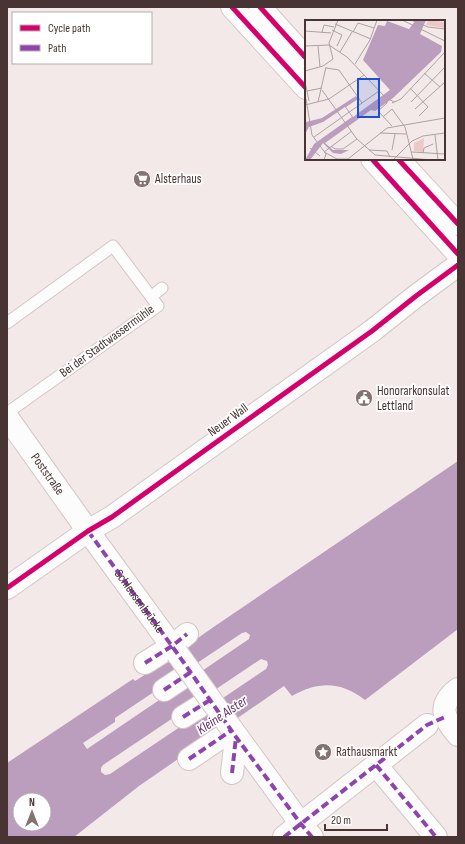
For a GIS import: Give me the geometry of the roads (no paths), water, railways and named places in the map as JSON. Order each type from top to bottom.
[{"type":"street","points":[[232,7],[305,87]]},
{"type":"street","points":[[260,7],[305,57]]},
{"type":"street","points":[[373,160],[458,254]]},
{"type":"street","points":[[399,160],[458,224]]},
{"type":"street","name":"Neuer Wall","points":[[7,588],[88,531],[112,517],[237,428],[372,331],[458,265]]},
{"type":"street","name":"Poststraße","points":[[7,417],[88,531]]},
{"type":"street","name":"Schleusenbrücke","points":[[88,531],[179,644],[191,672],[233,732],[299,833]]},
{"type":"street","points":[[145,663],[179,644]]},
{"type":"street","points":[[164,690],[191,672]]},
{"type":"street","points":[[458,689],[452,693],[446,701],[444,709],[445,717],[450,726],[458,735]]},
{"type":"street","points":[[183,717],[210,700]]},
{"type":"street","points":[[299,833],[376,765],[427,725]]},
{"type":"street","points":[[189,759],[233,732]]},
{"type":"street","points":[[232,773],[233,732]]},
{"type":"street","points":[[376,765],[436,837]]},
{"type":"lane","name":"Bei der Stadtwassermühle","points":[[7,323],[113,246],[158,306],[7,413]]},
{"type":"lane","points":[[152,296],[162,288]]},
{"type":"water","name":"Kleine Alster","points":[[458,461],[458,629],[365,700],[347,689],[338,686],[320,686],[302,691],[292,696],[284,686],[139,786],[74,837],[7,837],[7,763],[133,679],[135,681]],"holes":[[[246,632],[250,635],[249,639],[87,749],[83,743],[115,722],[115,718],[242,633]],[[261,659],[267,661],[268,665],[266,669],[110,774],[105,775],[101,772],[103,765]]]},
{"type":"place","name":"Alsterhaus","points":[[142,179]]},
{"type":"place","name":"Honorarkonsulat Lettland","points":[[364,398]]},
{"type":"place","name":"Rathausmarkt","points":[[323,752]]}]
